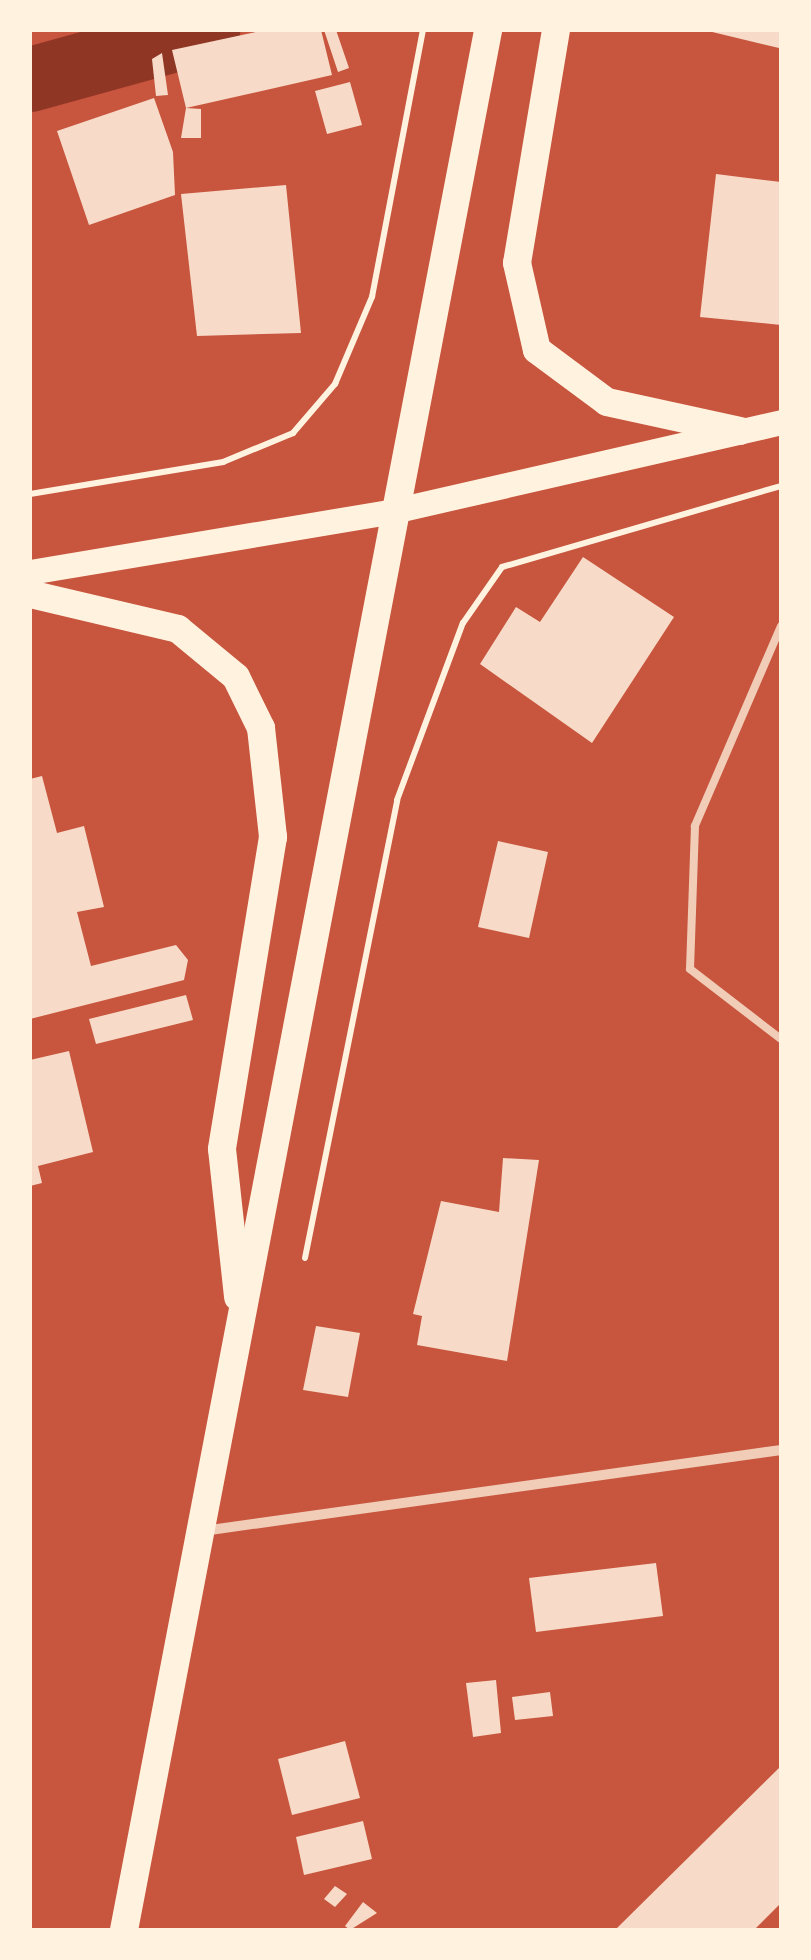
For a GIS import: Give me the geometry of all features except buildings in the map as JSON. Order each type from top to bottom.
[{"type":"highway","points":[[124,1930],[488,30]]},
{"type":"highway","points":[[556,30],[517,263],[538,350],[607,402],[740,431]]},
{"type":"highway","points":[[30,594],[178,629],[236,677],[260,728],[273,837],[222,1149],[242,1328]]},
{"type":"main road","points":[[30,572],[393,512],[781,422]]},
{"type":"street","points":[[203,1531],[781,1450]]},
{"type":"lane","points":[[781,626],[695,826],[690,969],[781,1039]]},
{"type":"path","points":[[30,494],[222,462],[293,433],[335,384],[372,297],[424,30]]},
{"type":"path","points":[[301,1275],[350,1068],[397,800],[463,623],[502,567],[781,486]]},
{"type":"waterway","points":[[30,79],[207,30]]}]
